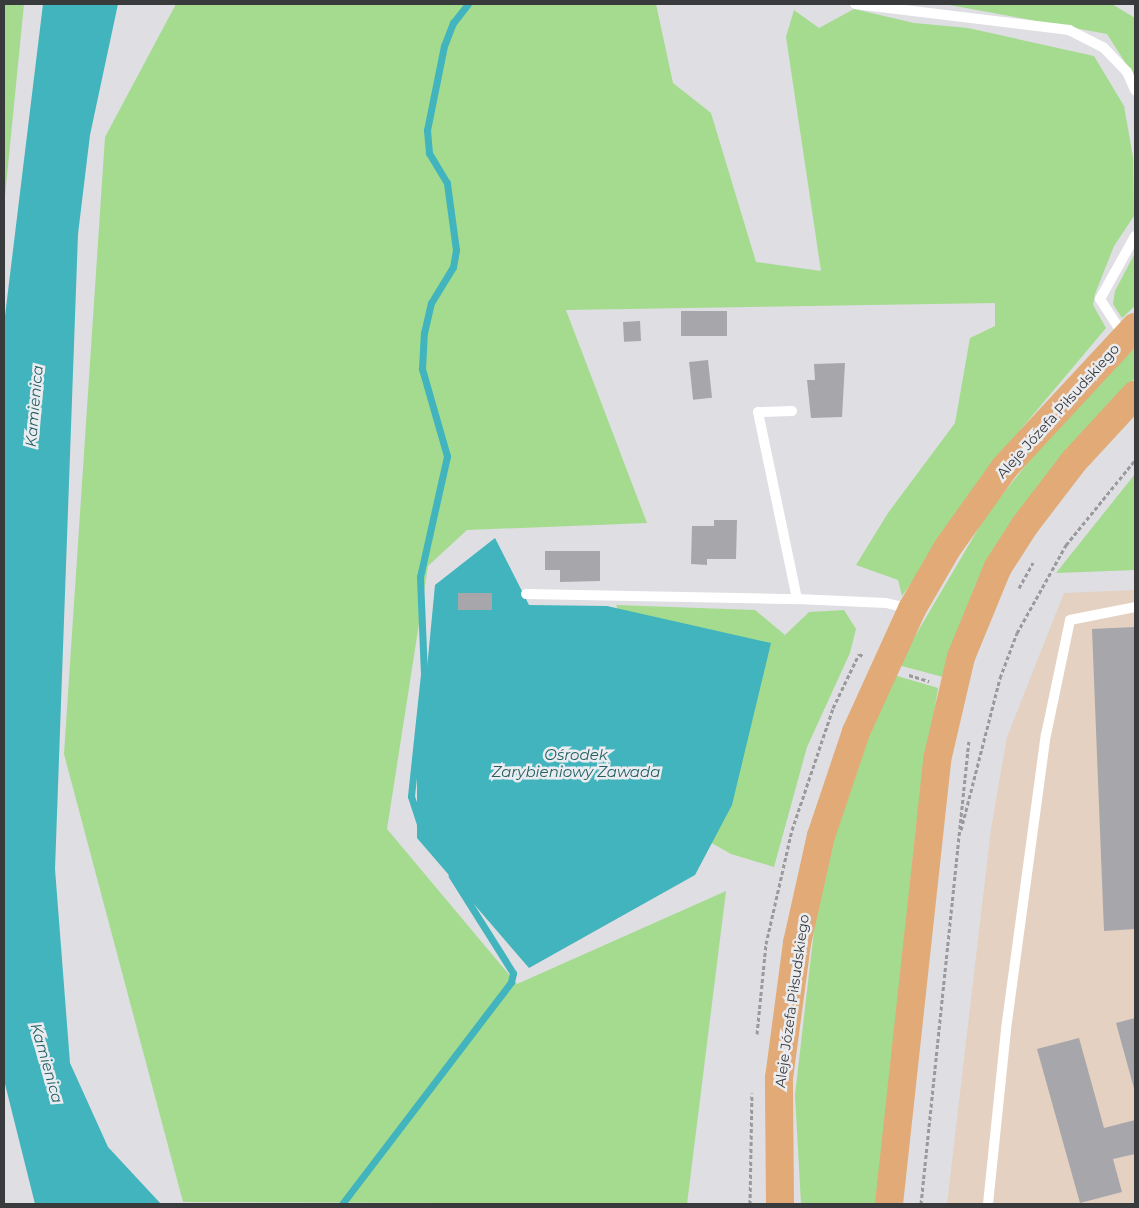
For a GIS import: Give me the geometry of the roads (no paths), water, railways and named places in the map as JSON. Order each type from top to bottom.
[{"type":"main road","name":"Aleje Józefa Piłsudskiego","points":[[780,1204],[779,1078],[797,943],[821,836],[883,668],[912,609],[948,547],[1005,467],[1130,332]]},
{"type":"main road","points":[[889,1204],[937,760],[952,688],[976,617],[1003,560],[1048,494],[1135,395]]},
{"type":"lane","points":[[855,4],[1069,30],[1103,47],[1126,72],[1135,90]]},
{"type":"lane","points":[[1130,332],[1100,299],[1135,236]]},
{"type":"lane","points":[[792,411],[758,412],[797,599]]},
{"type":"lane","points":[[526,594],[797,599],[886,603],[912,609]]},
{"type":"lane","points":[[988,1204],[1006,1029],[1046,735],[1070,620],[1135,607]]},
{"type":"water","name":"Kamienica","points":[[43,4],[118,4],[90,135],[78,234],[55,869],[70,1063],[108,1147],[161,1204],[35,1204],[4,1080],[4,324]]},
{"type":"water","name":"Ośrodek Zarybieniowy Zawada","points":[[495,538],[529,605],[607,606],[771,643],[732,805],[695,875],[529,968],[417,838],[417,773],[435,585]]},
{"type":"waterway","points":[[420,824],[411,796],[424,674],[420,577],[447,456],[422,369],[424,333],[431,303],[453,267],[456,250],[447,183],[429,153],[427,130],[444,46],[453,23],[468,4]]},
{"type":"waterway","points":[[342,1204],[511,982],[513,973],[452,876]]}]
